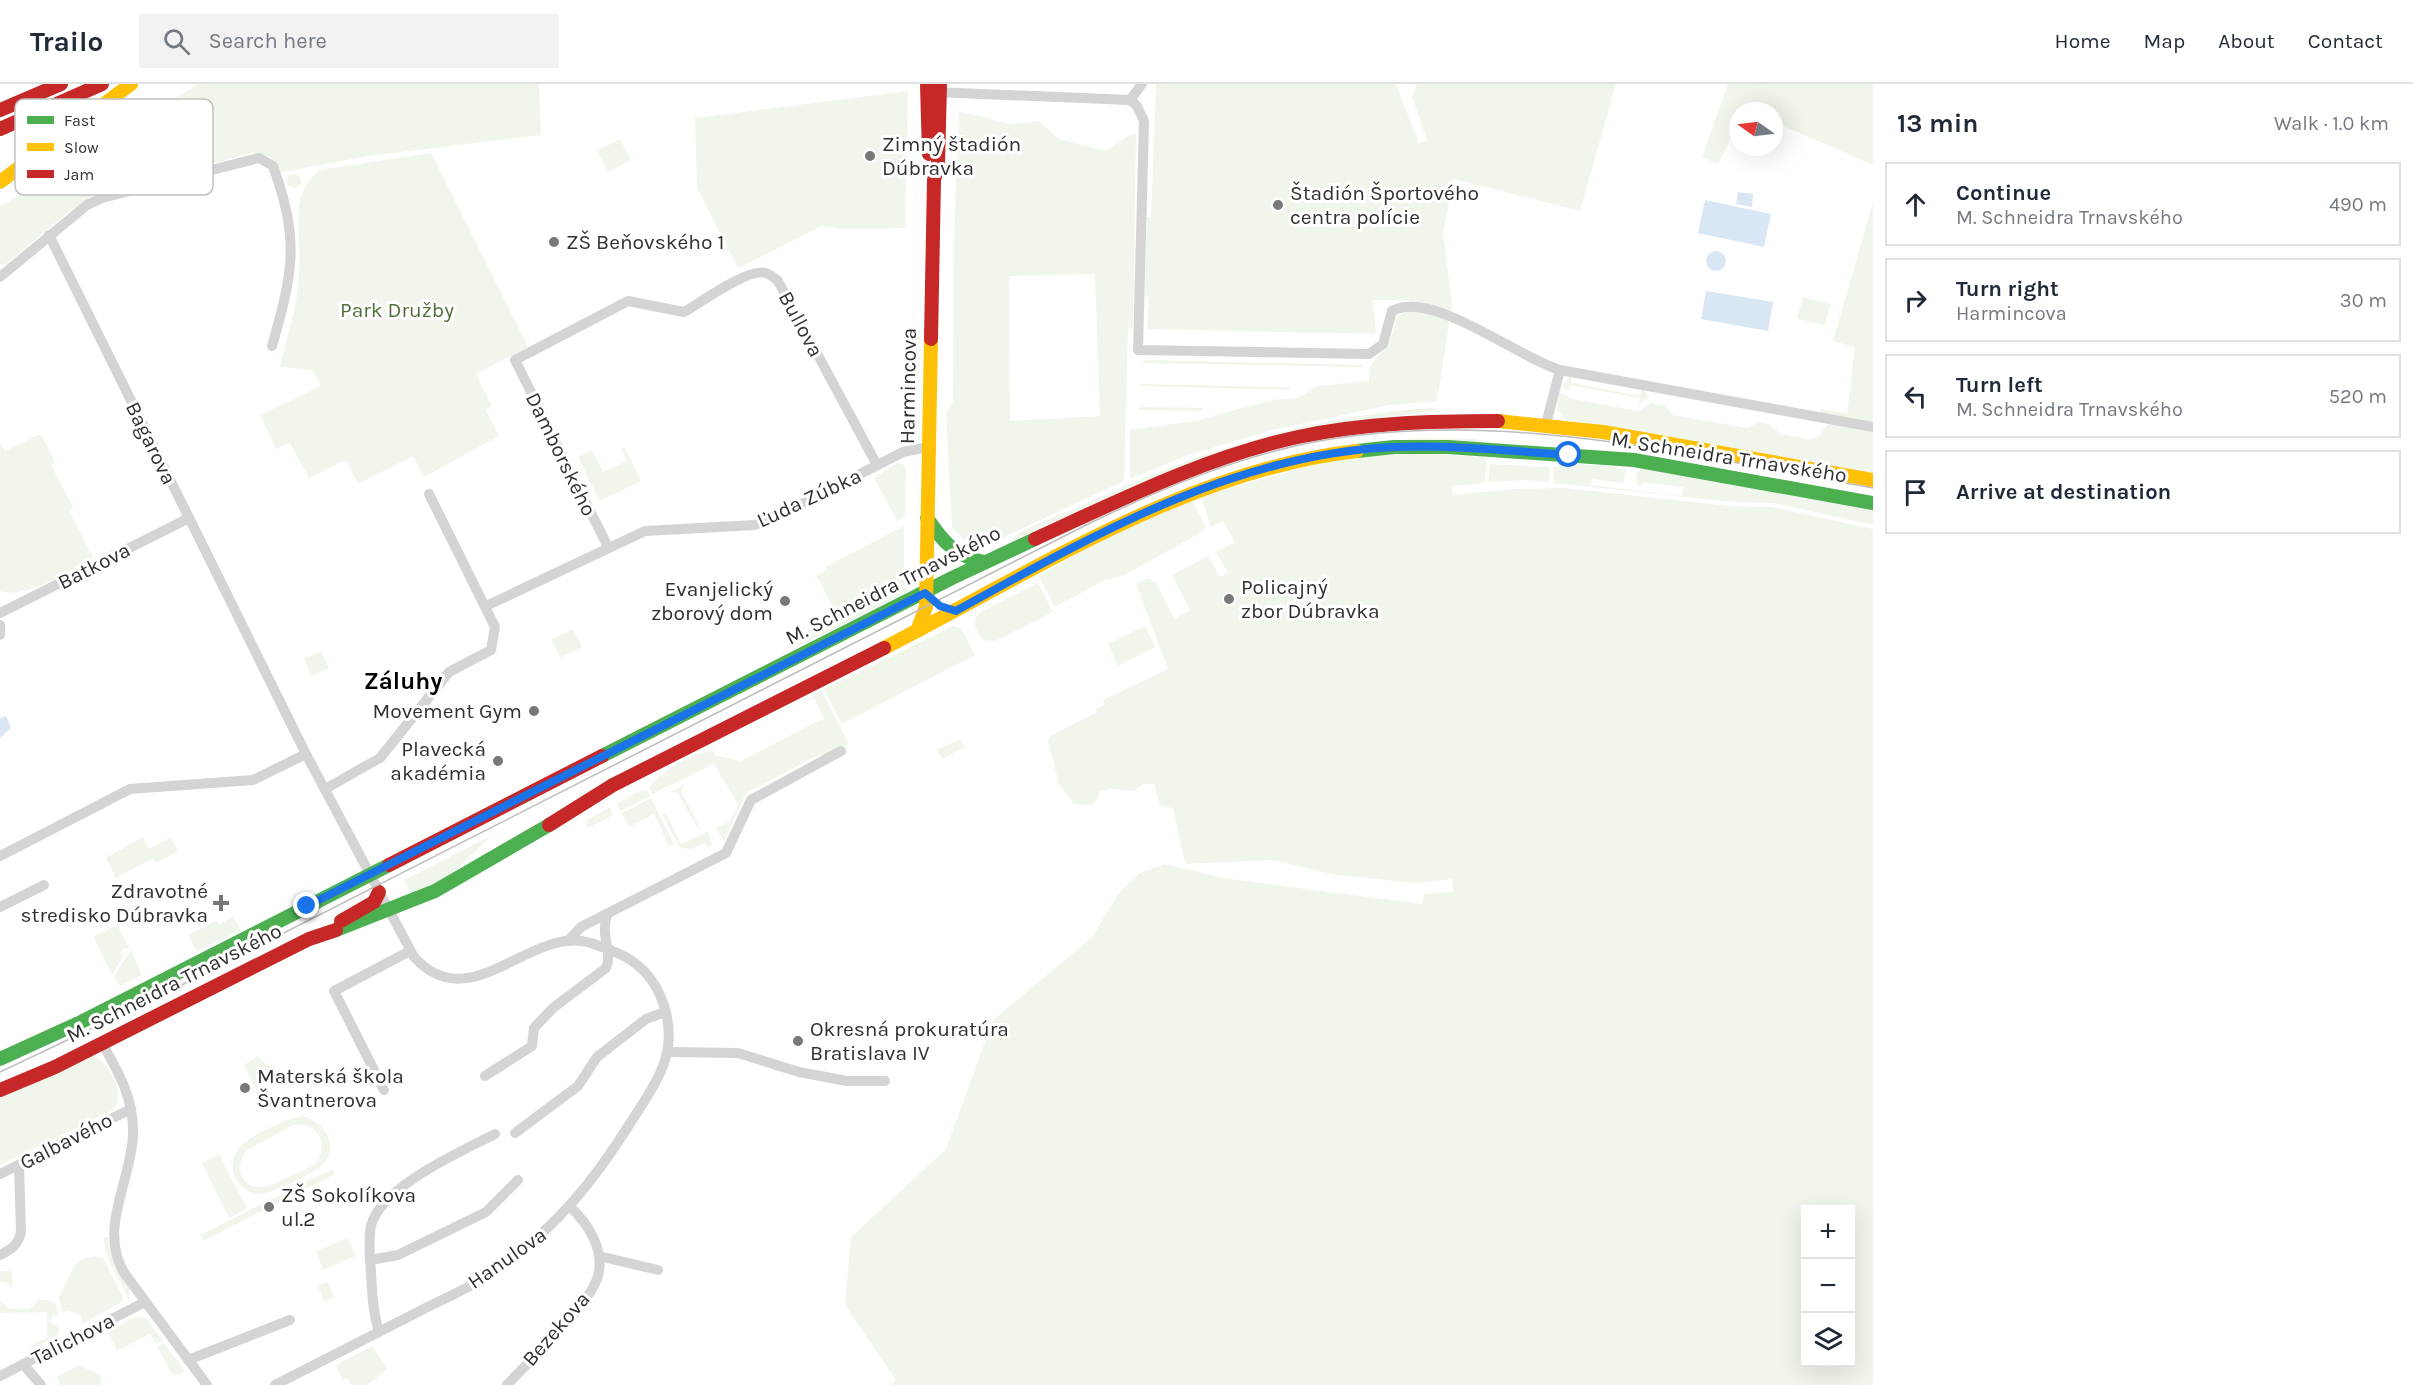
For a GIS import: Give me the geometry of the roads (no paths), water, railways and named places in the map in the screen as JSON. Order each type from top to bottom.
[{"type":"main road","points":[[26,99],[61,84]]},
{"type":"main road","points":[[68,99],[102,84]]},
{"type":"main road","points":[[111,99],[131,84]]},
{"type":"main road","name":"Harmincova","points":[[917,631],[926,607],[934,180],[938,165],[933,88]]},
{"type":"main road","points":[[0,110],[15,104]]},
{"type":"main road","points":[[0,129],[15,122]]},
{"type":"main road","points":[[0,183],[15,172]]},
{"type":"main road","name":"M. Schneidra Trnavského","points":[[0,1059],[81,1023],[371,876],[690,710],[984,562],[1152,485],[1225,457],[1279,442],[1337,430],[1392,423],[1478,420],[1546,424],[1873,480]]},
{"type":"main road","name":"M. Schneidra Trnavského","points":[[0,1090],[102,1043],[309,939],[389,911],[466,874],[613,785],[956,611],[1081,543],[1194,491],[1265,469],[1353,451],[1394,447],[1448,447],[1606,457],[1873,503]]},
{"type":"main road","points":[[927,518],[944,543],[955,554],[965,559],[984,562]]},
{"type":"main road","points":[[925,593],[940,606],[956,611]]},
{"type":"main road","points":[[309,939],[374,902],[379,892]]},
{"type":"street","points":[[1130,100],[1142,84]]},
{"type":"street","points":[[933,88],[1130,100],[1137,106],[1144,121],[1138,350],[1369,354],[1383,344],[1392,311],[1401,308],[1428,308],[1453,316],[1540,363],[1560,370],[1873,427]]},
{"type":"street","points":[[213,168],[250,158],[267,160],[276,176],[287,212],[291,241],[291,272],[286,299],[272,346]]},
{"type":"street","points":[[0,277],[76,212],[102,198],[113,195]]},
{"type":"street","name":"Bagarova","points":[[49,235],[306,754],[389,911]]},
{"type":"street","name":"Bullova","points":[[515,360],[628,301],[684,312],[753,273],[765,272],[778,281],[877,465]]},
{"type":"street","name":"Damborského","points":[[515,360],[608,547]]},
{"type":"street","points":[[1546,424],[1560,370]]},
{"type":"street","name":"Ľuda Zúbka","points":[[486,606],[645,531],[755,525],[786,512],[903,452],[928,447]]},
{"type":"street","points":[[325,789],[380,758],[449,672],[491,650],[495,627],[429,494]]},
{"type":"street","name":"Batkova","points":[[0,613],[189,518]]},
{"type":"street","points":[[0,625],[0,635]]},
{"type":"street","points":[[389,911],[410,951],[420,963],[434,972],[453,978],[471,978],[568,941],[581,927],[726,853],[751,800],[841,751]]},
{"type":"street","points":[[0,856],[130,789],[253,780],[306,754]]},
{"type":"street","points":[[0,907],[44,885]]},
{"type":"street","points":[[485,1076],[532,1046],[534,1028],[553,1008],[606,968],[609,960],[603,929],[607,915]]},
{"type":"street","name":"Hanulova","points":[[275,1385],[466,1288],[501,1267],[549,1229],[594,1178],[652,1089],[668,1052],[670,1036],[659,994],[649,976],[628,958],[590,943],[568,941]]},
{"type":"street","points":[[384,1090],[334,991],[410,951]]},
{"type":"street","points":[[515,1133],[578,1086],[597,1057],[646,1019],[665,1012]]},
{"type":"street","points":[[102,1043],[124,1083],[131,1109],[133,1142],[115,1222],[114,1243],[122,1269],[207,1385]]},
{"type":"street","points":[[668,1052],[738,1053],[799,1072],[847,1081],[885,1081]]},
{"type":"street","name":"Galbavého","points":[[0,1174],[131,1109]]},
{"type":"street","points":[[379,1332],[373,1312],[370,1260],[371,1225],[378,1212],[408,1181],[495,1134]]},
{"type":"street","points":[[0,1255],[13,1249],[19,1241],[21,1232],[19,1165]]},
{"type":"street","points":[[370,1260],[398,1255],[486,1212],[518,1180]]},
{"type":"street","points":[[570,1207],[590,1231],[599,1256],[658,1270]]},
{"type":"street","name":"Bezekova","points":[[507,1385],[586,1296],[597,1277],[599,1256]]},
{"type":"street","name":"Talichova","points":[[0,1376],[145,1302]]},
{"type":"street","points":[[188,1360],[290,1320]]},
{"type":"street","points":[[23,1364],[41,1385]]},
{"type":"tram line","points":[[0,1072],[158,997],[1092,522],[1200,475],[1256,456],[1314,442],[1384,433],[1454,430],[1524,433],[1665,450],[1873,488]]},
{"type":"place","name":"Zimný štadión Dúbravka","points":[[870,156]]},
{"type":"place","name":"Štadión Športového centra polície","points":[[1278,205]]},
{"type":"place","name":"ZŠ Beňovského 1","points":[[554,242]]},
{"type":"place","name":"Policajný zbor Dúbravka","points":[[1229,599]]},
{"type":"place","name":"Evanjelický zborový dom","points":[[785,601]]},
{"type":"place","name":"Movement Gym","points":[[534,711]]},
{"type":"place","name":"Plavecká akadémia","points":[[498,761]]},
{"type":"place","name":"Zdravotné stredisko Dúbravka","points":[[221,903]]},
{"type":"place","name":"Okresná prokuratúra Bratislava IV","points":[[798,1041]]},
{"type":"place","name":"Materská škola Švantnerova","points":[[245,1088]]},
{"type":"place","name":"ZŠ Sokolíkova ul.2","points":[[269,1207]]},
{"type":"district","name":"Záluhy","points":[[403,681]]},
{"type":"park label","name":"Park Družby","points":[[397,310]]}]
